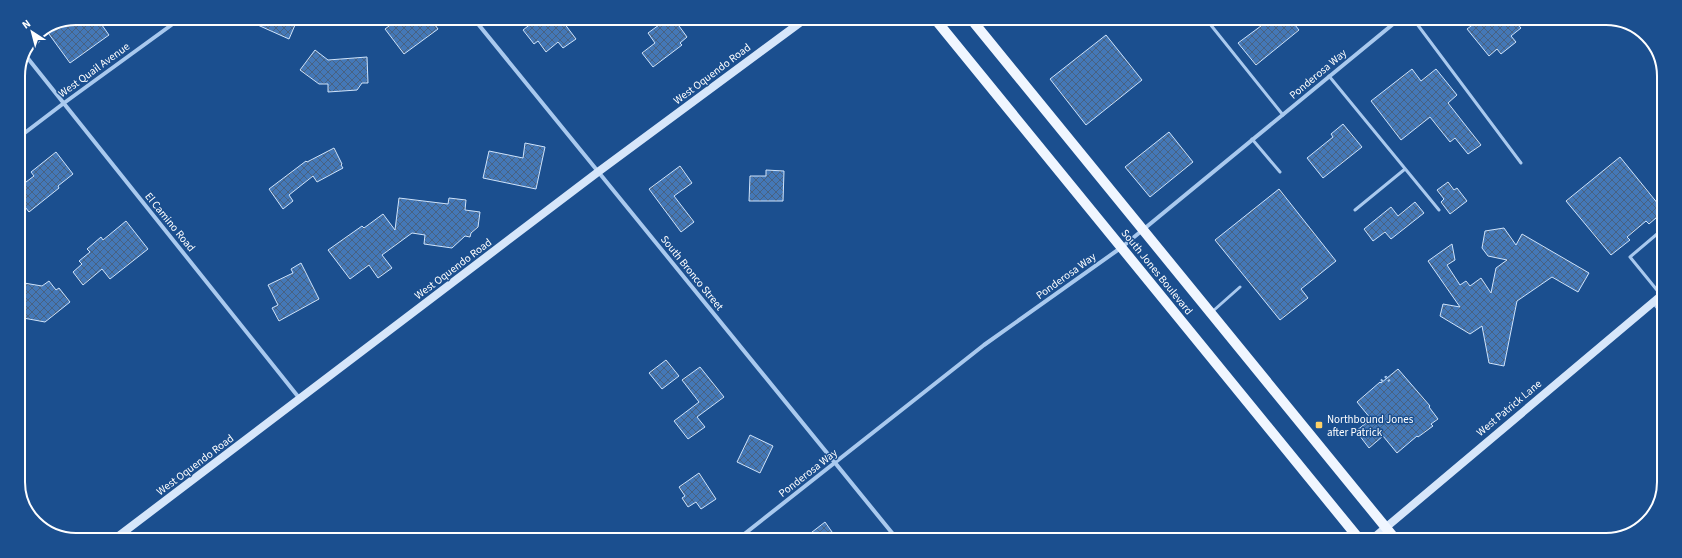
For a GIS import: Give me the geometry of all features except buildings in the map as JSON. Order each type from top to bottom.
[{"type":"main road","name":"South Jones Boulevard","points":[[940,25],[1354,533]]},
{"type":"main road","name":"South Jones Boulevard","points":[[976,25],[1390,533]]},
{"type":"street","name":"West Quail Avenue","points":[[25,133],[172,25]]},
{"type":"street","name":"South Bronco Street","points":[[480,25],[892,533]]},
{"type":"street","name":"West Oquendo Road","points":[[123,533],[598,172],[797,25]]},
{"type":"street","name":"Ponderosa Way","points":[[746,533],[984,346],[1122,247],[1392,25]]},
{"type":"street","name":"El Camino Road","points":[[28,59],[300,399]]},
{"type":"street","name":"West Patrick Lane","points":[[1378,533],[1657,299]]},
{"type":"street","points":[[1653,302],[1657,307]]},
{"type":"lane","points":[[1210,25],[1283,115]]},
{"type":"lane","points":[[1418,25],[1521,162]]},
{"type":"lane","points":[[1329,76],[1439,210]]},
{"type":"lane","points":[[1252,139],[1280,172]]},
{"type":"lane","points":[[1355,210],[1405,169]]},
{"type":"lane","points":[[1657,234],[1630,257],[1657,289]]},
{"type":"lane","points":[[1211,313],[1240,287]]},
{"type":"path","points":[[1381,381],[1386,377],[1390,382]]},
{"type":"place","name":"Northbound Jones after Patrick","points":[[1319,425]]}]
